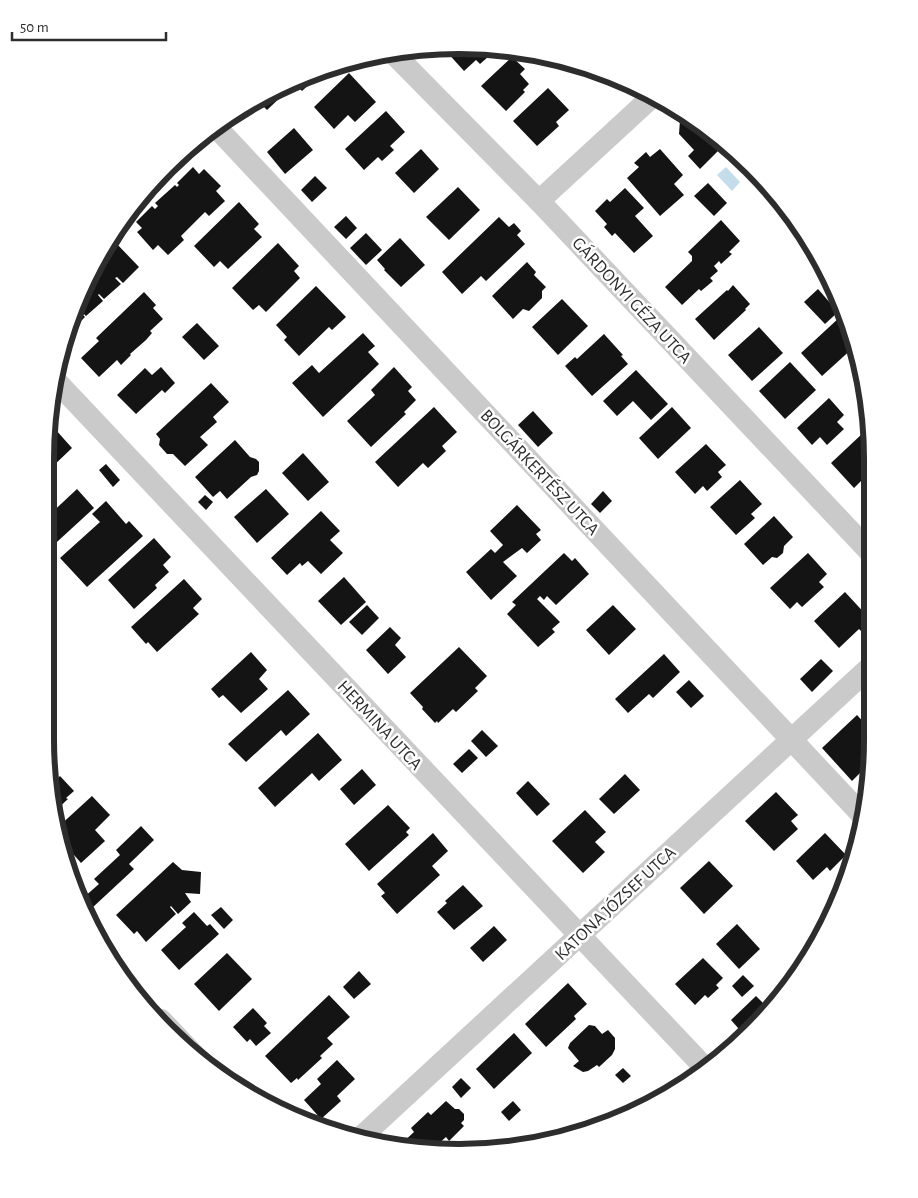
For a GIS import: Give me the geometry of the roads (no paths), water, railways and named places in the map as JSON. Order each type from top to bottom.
[{"type":"street","name":"GÁRDONYI GÉZA UTCA","points":[[398,58],[539,201],[864,545]]},
{"type":"street","points":[[539,201],[648,101]]},
{"type":"street","name":"BOLGÁRKERTÉSZ UTCA","points":[[220,131],[857,810]]},
{"type":"street","name":"HERMINA UTCA","points":[[61,387],[701,1064]]},
{"type":"street","name":"KATONA JÓZSEF UTCA","points":[[366,1133],[864,673]]},
{"type":"water","points":[[726,167],[740,182],[732,191],[717,175]]}]
